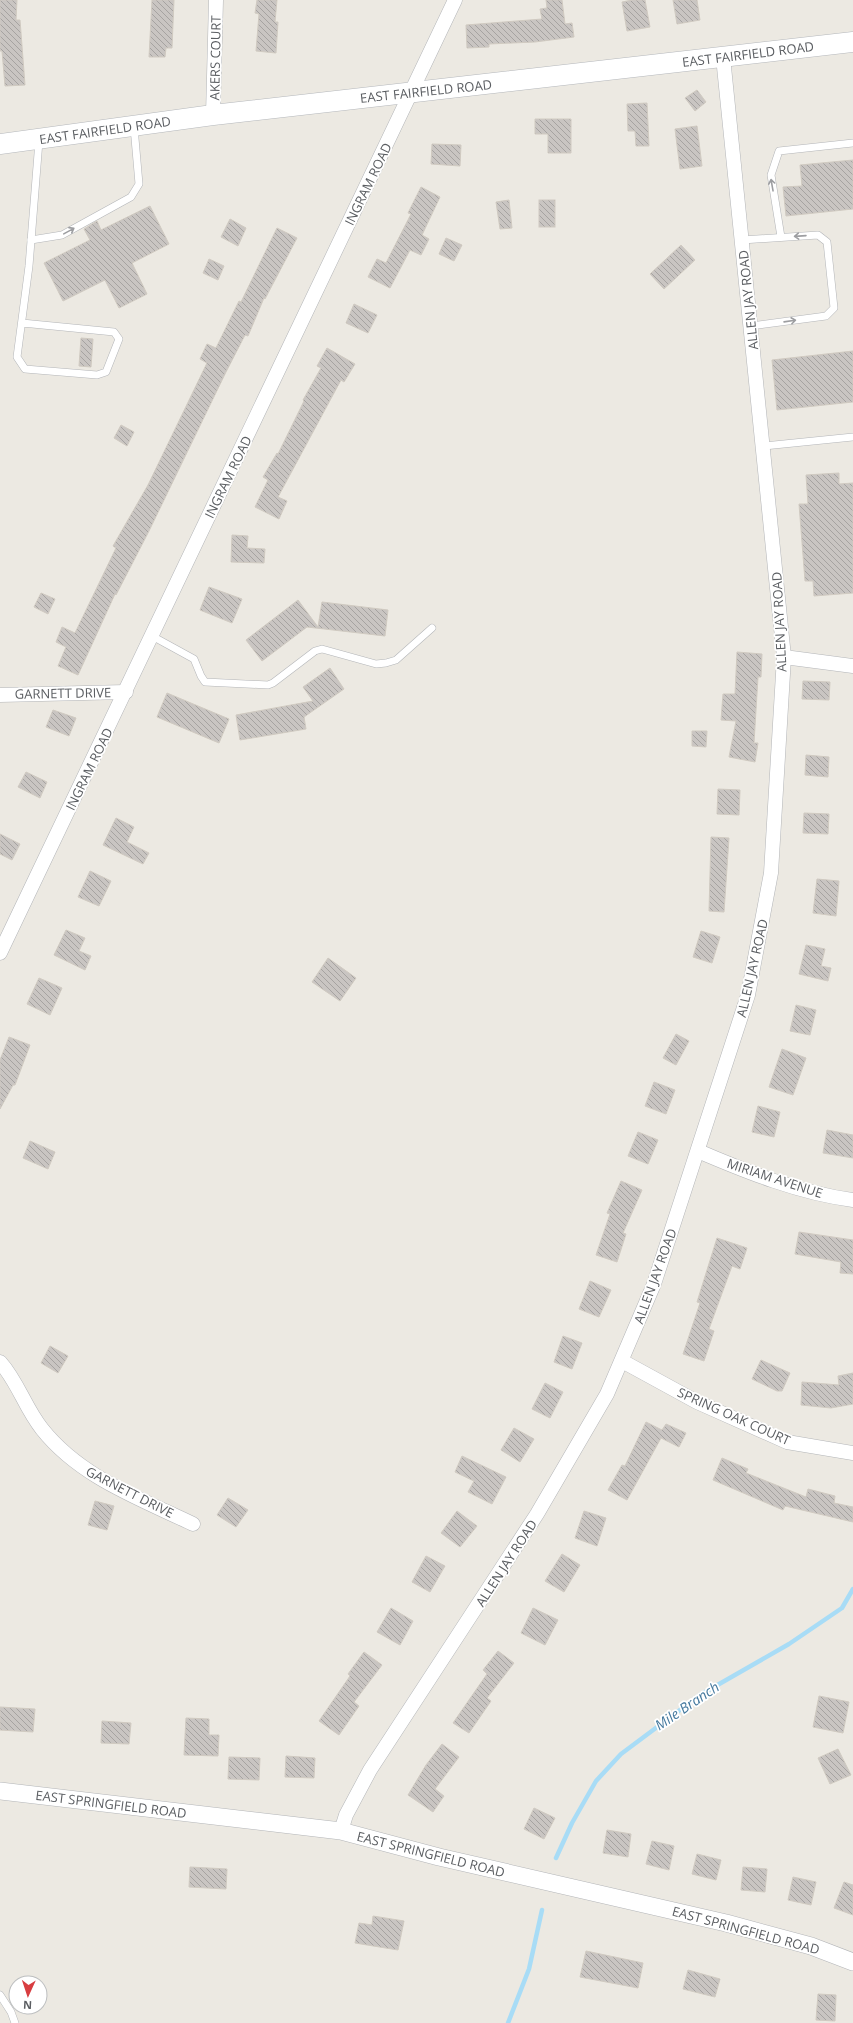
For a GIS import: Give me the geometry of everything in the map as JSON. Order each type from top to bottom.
[{"type":"main road","name":"EAST FAIRFIELD ROAD","points":[[0,144],[213,115],[853,42]]},
{"type":"street","name":"AKERS COURT","points":[[213,115],[216,0]]},
{"type":"street","name":"INGRAM ROAD","points":[[0,953],[126,692],[455,0]]},
{"type":"street","name":"ALLEN JAY ROAD","points":[[340,1831],[346,1815],[370,1770],[537,1514],[573,1455],[607,1394],[654,1284],[748,995],[771,873],[784,657],[764,446],[723,57]]},
{"type":"street","points":[[784,657],[853,666]]},
{"type":"street","name":"GARNETT DRIVE","points":[[0,695],[126,692]]},
{"type":"street","name":"MIRIAM AVENUE","points":[[698,1151],[743,1170],[790,1185],[853,1200]]},
{"type":"street","name":"SPRING OAK COURT","points":[[622,1361],[697,1402],[787,1442],[853,1453]]},
{"type":"street","name":"GARNETT DRIVE","points":[[0,1362],[16,1383],[24,1402],[41,1428],[69,1457],[103,1481],[193,1524]]},
{"type":"street","name":"EAST SPRINGFIELD ROAD","points":[[0,1791],[340,1831],[439,1857],[726,1923],[811,1946],[853,1962]]},
{"type":"lane","points":[[31,240],[62,235],[131,197],[139,184],[134,126]]},
{"type":"lane","points":[[22,323],[114,332],[119,339],[106,372],[97,375],[25,369],[17,357],[31,240],[40,139]]},
{"type":"lane","points":[[781,237],[771,175],[779,151],[853,143]]},
{"type":"lane","points":[[742,240],[818,235],[827,242],[834,308],[826,316],[751,326]]},
{"type":"lane","points":[[764,446],[853,438]]},
{"type":"lane","points":[[152,636],[194,659],[205,682],[268,685],[273,683],[315,651],[322,650],[376,664],[396,660],[432,628]]},
{"type":"lane","points":[[0,1995],[11,2012],[15,2023]]},
{"type":"building","points":[[0,0],[17,0],[16,20],[20,20],[25,85],[5,86],[2,51],[0,51]]},
{"type":"building","points":[[152,0],[174,0],[172,48],[166,48],[165,57],[149,57]]},
{"type":"building","points":[[257,0],[277,0],[275,22],[278,22],[276,53],[256,51],[259,14],[255,13]]},
{"type":"building","points":[[546,0],[562,0],[565,24],[572,23],[574,37],[535,42],[489,44],[489,47],[467,48],[466,25],[542,19],[540,9],[547,8]]},
{"type":"building","points":[[645,0],[650,27],[627,31],[622,2]]},
{"type":"building","points":[[673,0],[697,0],[700,20],[677,24]]},
{"type":"building","points":[[697,90],[706,102],[695,111],[685,98]]},
{"type":"building","points":[[647,103],[649,146],[636,146],[635,131],[628,131],[627,104]]},
{"type":"building","points":[[535,119],[571,119],[571,153],[548,153],[548,134],[535,134]]},
{"type":"building","points":[[697,126],[702,166],[680,169],[675,129]]},
{"type":"building","points":[[432,144],[461,145],[460,166],[431,164]]},
{"type":"building","points":[[853,160],[853,209],[786,216],[783,187],[802,186],[800,165]]},
{"type":"building","points":[[421,187],[440,197],[422,235],[429,239],[421,255],[410,250],[390,288],[368,277],[377,259],[386,263],[411,214],[408,213]]},
{"type":"building","points":[[509,200],[512,228],[500,229],[496,202]]},
{"type":"building","points":[[539,200],[555,200],[555,227],[539,227]]},
{"type":"building","points":[[150,206],[169,244],[132,263],[147,294],[119,308],[105,280],[63,301],[44,263],[90,240],[84,229],[97,221],[101,230]]},
{"type":"building","points":[[230,219],[246,228],[238,246],[221,237]]},
{"type":"building","points":[[277,228],[297,238],[265,299],[264,298],[248,336],[245,335],[226,372],[149,531],[116,595],[115,594],[78,675],[58,666],[66,647],[56,642],[62,627],[75,633],[116,548],[113,546],[148,485],[207,363],[200,359],[207,344],[216,348],[239,301],[241,302]]},
{"type":"building","points":[[446,238],[462,245],[454,261],[439,254]]},
{"type":"building","points":[[681,245],[695,260],[664,289],[650,274]]},
{"type":"building","points":[[209,259],[224,266],[218,280],[203,273]]},
{"type":"building","points":[[354,304],[377,315],[368,333],[346,323]]},
{"type":"building","points":[[81,338],[93,339],[91,367],[79,366]]},
{"type":"building","points":[[327,348],[355,364],[344,382],[341,380],[278,497],[287,501],[279,519],[255,507],[268,480],[263,477],[277,453],[278,454],[304,401],[303,400],[321,368],[317,366]]},
{"type":"building","points":[[853,351],[853,402],[777,410],[772,360]]},
{"type":"building","points":[[121,425],[134,432],[127,446],[114,438]]},
{"type":"building","points":[[839,473],[839,484],[853,483],[853,593],[814,596],[813,581],[805,581],[799,504],[808,504],[806,475]]},
{"type":"building","points":[[232,535],[248,536],[247,548],[265,549],[264,563],[231,562]]},
{"type":"building","points":[[209,587],[242,599],[232,623],[200,610]]},
{"type":"building","points":[[41,593],[55,599],[48,614],[34,607]]},
{"type":"building","points":[[298,600],[318,627],[322,602],[388,610],[385,636],[307,627],[262,661],[246,640]]},
{"type":"building","points":[[737,652],[762,654],[761,677],[758,677],[754,743],[758,743],[755,762],[729,757],[736,721],[721,720],[723,694],[735,694]]},
{"type":"building","points":[[330,668],[344,689],[304,717],[306,729],[240,740],[236,715],[313,701],[303,687]]},
{"type":"building","points":[[803,681],[830,682],[829,700],[802,699]]},
{"type":"building","points":[[167,693],[229,719],[219,743],[157,717]]},
{"type":"building","points":[[53,710],[76,718],[69,736],[46,727]]},
{"type":"building","points":[[692,731],[707,731],[706,747],[692,746]]},
{"type":"building","points":[[806,755],[829,757],[828,777],[805,775]]},
{"type":"building","points":[[26,772],[47,782],[40,798],[18,787]]},
{"type":"building","points":[[718,789],[740,790],[739,815],[717,814]]},
{"type":"building","points":[[804,813],[829,814],[828,834],[803,833]]},
{"type":"building","points":[[116,818],[134,827],[127,842],[149,853],[143,864],[103,845]]},
{"type":"building","points":[[0,834],[20,844],[12,860],[0,854]]},
{"type":"building","points":[[711,837],[729,838],[724,912],[709,911]]},
{"type":"building","points":[[90,871],[111,881],[99,906],[78,897]]},
{"type":"building","points":[[817,879],[839,881],[836,916],[813,913]]},
{"type":"building","points":[[66,930],[85,938],[79,951],[91,956],[85,970],[54,955]]},
{"type":"building","points":[[701,931],[720,937],[712,963],[693,957]]},
{"type":"building","points":[[806,945],[825,949],[821,966],[831,968],[828,981],[799,974]]},
{"type":"building","points":[[328,958],[356,978],[340,1001],[312,982]]},
{"type":"building","points":[[39,978],[62,988],[50,1015],[27,1004]]},
{"type":"building","points":[[796,1005],[816,1010],[810,1035],[790,1031]]},
{"type":"building","points":[[676,1034],[689,1041],[676,1065],[663,1058]]},
{"type":"building","points":[[9,1037],[30,1045],[15,1085],[13,1085],[0,1109],[0,1060]]},
{"type":"building","points":[[782,1049],[806,1058],[793,1095],[769,1087]]},
{"type":"building","points":[[654,1082],[675,1090],[666,1114],[645,1106]]},
{"type":"building","points":[[758,1106],[780,1112],[774,1137],[752,1132]]},
{"type":"building","points":[[827,1130],[853,1135],[853,1158],[823,1153]]},
{"type":"building","points":[[638,1132],[658,1140],[648,1164],[628,1156]]},
{"type":"building","points":[[30,1141],[55,1152],[48,1169],[23,1158]]},
{"type":"building","points":[[621,1181],[642,1190],[623,1233],[626,1234],[617,1262],[596,1255],[610,1214],[607,1213]]},
{"type":"building","points":[[799,1232],[853,1240],[853,1274],[840,1273],[841,1262],[795,1254]]},
{"type":"building","points":[[717,1238],[747,1248],[740,1269],[732,1266],[709,1329],[714,1331],[704,1361],[683,1354],[700,1303],[697,1302]]},
{"type":"building","points":[[590,1281],[611,1290],[599,1317],[579,1309]]},
{"type":"building","points":[[563,1336],[582,1343],[572,1369],[554,1362]]},
{"type":"building","points":[[50,1346],[68,1356],[58,1373],[41,1363]]},
{"type":"building","points":[[761,1360],[790,1373],[782,1391],[777,1391],[752,1379]]},
{"type":"building","points":[[853,1373],[853,1404],[831,1408],[801,1405],[802,1382],[839,1385],[838,1376]]},
{"type":"building","points":[[545,1383],[563,1392],[550,1418],[532,1409]]},
{"type":"building","points":[[646,1422],[662,1430],[666,1424],[686,1433],[679,1447],[661,1438],[627,1500],[608,1490],[622,1465],[625,1466]]},
{"type":"building","points":[[514,1428],[534,1439],[520,1462],[501,1450]]},
{"type":"building","points":[[462,1456],[506,1477],[492,1504],[468,1492],[474,1481],[455,1472]]},
{"type":"building","points":[[722,1458],[748,1469],[746,1473],[806,1497],[808,1489],[835,1496],[834,1503],[853,1507],[853,1522],[785,1506],[783,1510],[713,1480]]},
{"type":"building","points":[[228,1498],[248,1510],[236,1527],[217,1515]]},
{"type":"building","points":[[95,1501],[114,1506],[107,1530],[88,1525]]},
{"type":"building","points":[[457,1511],[477,1526],[460,1547],[441,1533]]},
{"type":"building","points":[[584,1511],[606,1518],[597,1546],[575,1538]]},
{"type":"building","points":[[562,1554],[580,1565],[564,1592],[545,1581]]},
{"type":"building","points":[[426,1556],[445,1566],[430,1592],[412,1582]]},
{"type":"building","points":[[391,1608],[413,1621],[400,1645],[377,1632]]},
{"type":"building","points":[[533,1608],[558,1620],[545,1645],[521,1633]]},
{"type":"building","points":[[498,1651],[514,1663],[487,1698],[491,1701],[469,1733],[453,1723],[487,1674],[483,1670]]},
{"type":"building","points":[[364,1652],[382,1665],[354,1702],[359,1706],[339,1735],[319,1721],[350,1676],[348,1674]]},
{"type":"building","points":[[819,1696],[849,1702],[843,1733],[813,1727]]},
{"type":"building","points":[[0,1707],[35,1709],[33,1732],[0,1730]]},
{"type":"building","points":[[186,1718],[209,1719],[209,1735],[219,1735],[218,1756],[184,1755]]},
{"type":"building","points":[[102,1721],[131,1723],[129,1744],[101,1743]]},
{"type":"building","points":[[442,1744],[459,1757],[435,1789],[444,1796],[433,1812],[408,1795],[426,1765]]},
{"type":"building","points":[[838,1749],[851,1775],[830,1784],[818,1758]]},
{"type":"building","points":[[286,1756],[315,1758],[314,1778],[285,1777]]},
{"type":"building","points":[[229,1757],[260,1758],[259,1780],[228,1779]]},
{"type":"building","points":[[534,1808],[555,1818],[544,1839],[524,1829]]},
{"type":"building","points":[[607,1830],[631,1834],[628,1857],[603,1853]]},
{"type":"building","points":[[652,1841],[674,1846],[669,1870],[646,1864]]},
{"type":"building","points":[[697,1854],[721,1860],[716,1880],[692,1874]]},
{"type":"building","points":[[190,1867],[227,1869],[226,1889],[189,1887]]},
{"type":"building","points":[[743,1867],[767,1869],[765,1892],[741,1890]]},
{"type":"building","points":[[793,1877],[816,1882],[811,1905],[788,1900]]},
{"type":"building","points":[[844,1882],[853,1885],[853,1915],[834,1908]]},
{"type":"building","points":[[373,1916],[404,1921],[398,1950],[355,1943],[359,1923],[372,1925]]},
{"type":"building","points":[[586,1951],[643,1963],[638,1988],[580,1977]]},
{"type":"building","points":[[688,1970],[720,1979],[715,1997],[683,1989]]},
{"type":"building","points":[[818,1994],[836,1995],[835,2021],[816,2020]]},
{"type":"waterway","name":"Mile Branch","points":[[556,1858],[572,1823],[596,1781],[621,1754],[700,1695],[789,1644],[842,1608],[853,1589]]},
{"type":"waterway","name":"Mile Branch","points":[[508,2023],[529,1969],[542,1910]]}]
